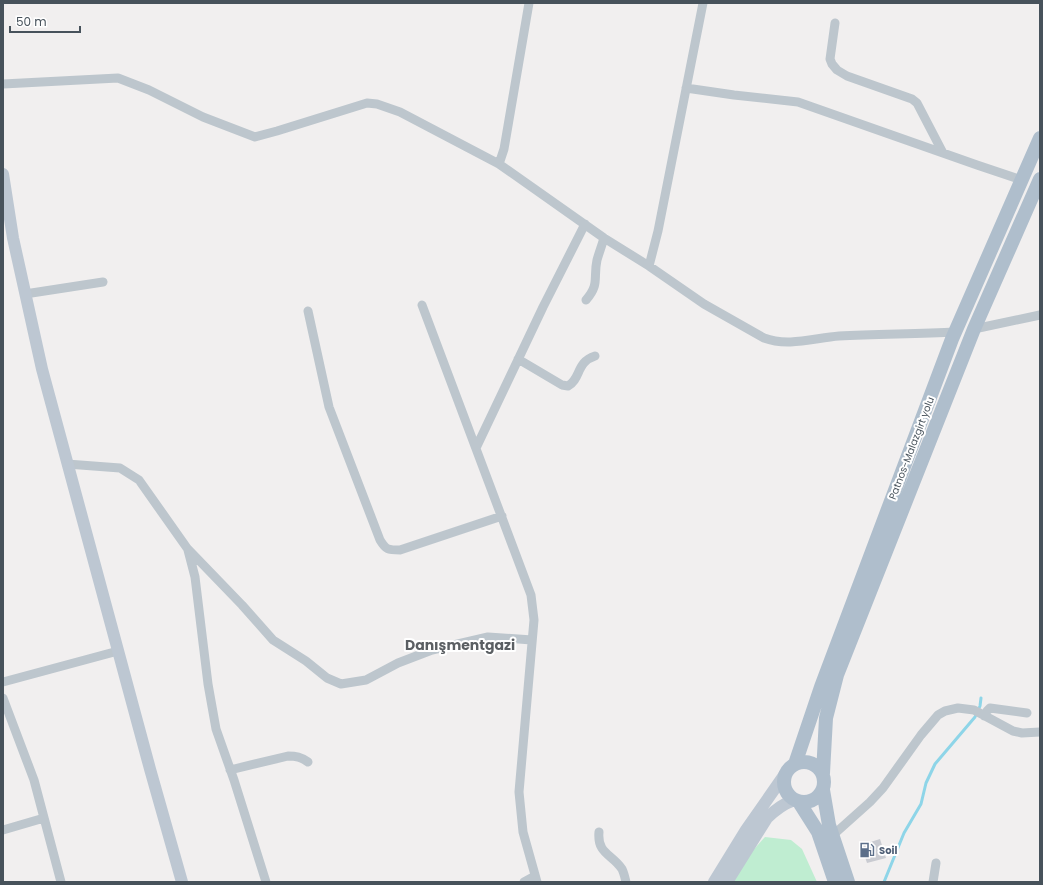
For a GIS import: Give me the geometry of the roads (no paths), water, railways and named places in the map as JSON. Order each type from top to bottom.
[{"type":"main road","name":"Patnos-Malazgirt yolu","points":[[790,769],[955,332],[1040,138]]},
{"type":"main road","points":[[797,801],[811,802],[820,795],[825,785],[823,773],[826,718],[837,675],[974,329],[1040,179]]},
{"type":"main road","points":[[823,773],[814,764],[801,762],[790,769],[784,780],[786,791],[797,801],[818,832],[835,882]]},
{"type":"main road","points":[[823,790],[832,836],[848,882]]},
{"type":"street","points":[[499,164],[504,149],[529,3]]},
{"type":"street","points":[[649,266],[658,231],[703,3]]},
{"type":"street","points":[[835,23],[830,59],[832,64],[837,70],[847,76],[912,98],[917,102],[943,153]]},
{"type":"street","points":[[3,84],[118,78],[149,90],[203,117],[255,137],[367,103],[377,104],[400,112],[499,164],[604,238],[649,266],[704,304],[752,332],[772,341],[793,342],[838,336],[955,332]]},
{"type":"street","points":[[686,88],[734,95],[787,99],[798,102],[1022,180]]},
{"type":"street","points":[[3,174],[13,238],[42,369],[182,882]]},
{"type":"street","points":[[476,448],[543,307],[585,224]]},
{"type":"street","points":[[586,300],[593,292],[595,287],[597,261],[604,238]]},
{"type":"street","points":[[25,294],[103,282]]},
{"type":"street","points":[[422,305],[531,595],[534,620],[519,792],[523,832],[536,879],[524,882]]},
{"type":"street","points":[[308,311],[329,407],[380,540],[385,548],[400,550],[502,516]]},
{"type":"street","points":[[974,329],[1040,315]]},
{"type":"street","points":[[518,359],[562,385],[568,386],[573,382],[584,362],[595,356]]},
{"type":"street","points":[[67,464],[120,468],[138,480],[187,548],[242,605],[273,640],[306,661],[327,678],[341,684],[366,680],[398,663],[432,650],[488,637],[532,640]]},
{"type":"street","points":[[187,548],[195,578],[208,684],[216,729],[266,882]]},
{"type":"street","points":[[3,682],[118,651]]},
{"type":"street","points":[[3,698],[34,780],[61,882]]},
{"type":"street","points":[[832,836],[870,802],[921,735],[938,715],[945,711],[958,708],[979,713],[1013,731],[1022,733],[1040,732]]},
{"type":"street","points":[[979,713],[990,708],[1027,713]]},
{"type":"street","points":[[230,770],[288,756],[296,756],[308,762]]},
{"type":"street","points":[[714,882],[746,830],[790,769]]},
{"type":"street","points":[[727,882],[768,818],[783,804],[797,801]]},
{"type":"street","points":[[3,830],[44,818]]},
{"type":"street","points":[[599,832],[598,838],[603,852],[620,868],[626,882]]},
{"type":"street","points":[[933,882],[936,862]]},
{"type":"waterway","points":[[884,882],[904,833],[921,804],[926,783],[935,764],[975,717],[980,706],[981,698]]},
{"type":"place","name":"Soil","points":[[867,850]]},
{"type":"district","name":"Danışmentgazi","points":[[460,645]]}]
